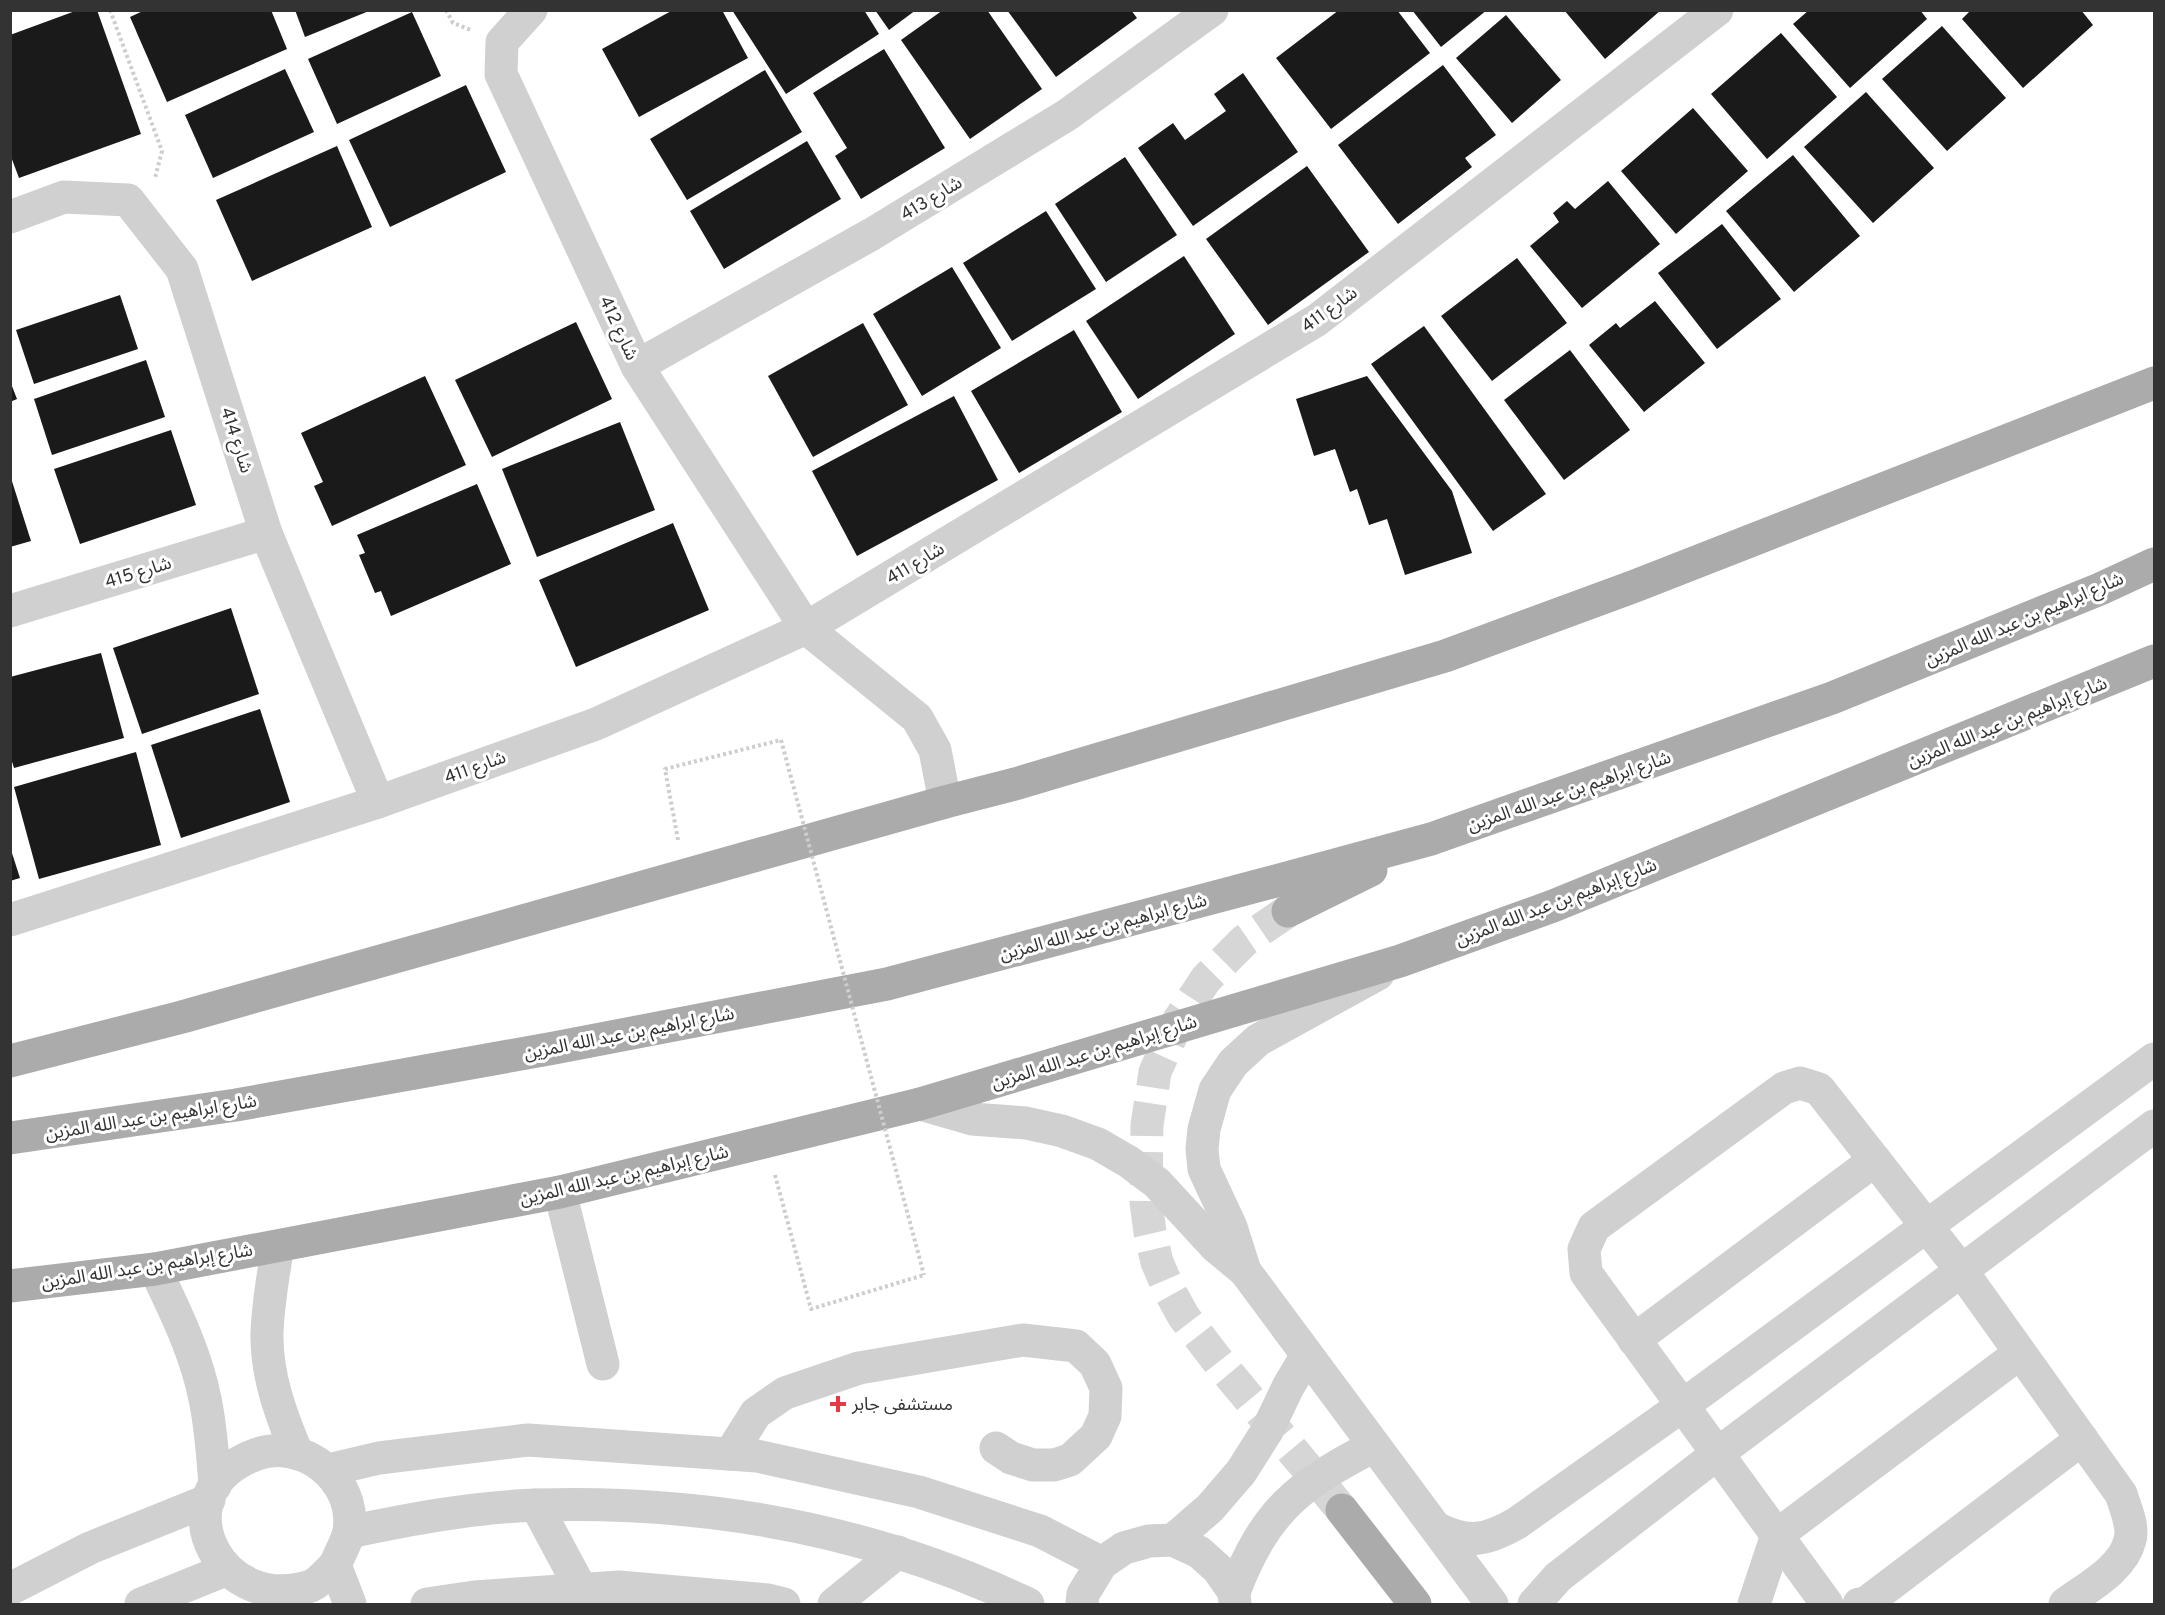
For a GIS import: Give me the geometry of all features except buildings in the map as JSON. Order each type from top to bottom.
[{"type":"main road","points":[[10,1061],[182,1017],[1016,784],[1445,656],[1635,586],[2154,383]]},
{"type":"main road","name":"شارع ابراهيم بن عبد الله المزين","points":[[10,1138],[236,1105],[554,1048],[887,984],[1431,839],[1832,698],[2100,589],[2154,564]]},
{"type":"main road","name":"شارع إبراهيم بن عبد الله المزين","points":[[10,1286],[155,1269],[560,1192],[920,1104],[1400,961],[1553,906],[2150,663]]},
{"type":"main road","points":[[1288,911],[1431,839]]},
{"type":"main road","points":[[1342,1510],[1415,1605]]},
{"type":"street","name":"شارع 412","points":[[531,10],[502,42],[501,74],[637,366],[806,628],[917,718],[935,750],[945,802]]},
{"type":"street","name":"شارع 413","points":[[637,366],[872,234],[1067,115],[1212,10]]},
{"type":"street","name":"شارع 411","points":[[10,920],[378,802],[596,724],[806,628],[1317,320],[1717,10]]},
{"type":"street","name":"شارع 414","points":[[10,217],[64,197],[128,200],[183,269],[266,533],[378,802]]},
{"type":"street","name":"شارع 415","points":[[10,611],[266,533]]},
{"type":"street","points":[[1245,1271],[1231,1227],[1210,1187],[1204,1168],[1202,1149],[1204,1129],[1215,1090],[1233,1063],[1258,1040],[1341,996],[1400,961]]},
{"type":"street","points":[[1436,1528],[1455,1537],[1476,1539],[1498,1534],[1517,1523],[1928,1227],[2154,1059]]},
{"type":"street","points":[[1827,1605],[1586,1273],[1584,1249],[1593,1227],[1784,1088],[1800,1083],[1819,1089],[1928,1227],[2121,1494],[2128,1516],[2131,1538],[2120,1562],[2065,1605]]},
{"type":"street","points":[[920,1104],[972,1119],[1026,1123],[1062,1131],[1098,1144],[1129,1162],[1157,1183],[1216,1247],[1245,1271],[1492,1605]]},
{"type":"street","points":[[1534,1605],[1558,1577],[1717,1454],[2154,1126]]},
{"type":"street","points":[[1634,1340],[1875,1160]]},
{"type":"street","points":[[560,1192],[603,1364]]},
{"type":"street","points":[[279,1246],[270,1294],[267,1335],[271,1376],[281,1415],[297,1453]]},
{"type":"street","points":[[10,1589],[90,1548],[212,1493],[230,1467],[250,1455],[274,1450],[297,1453],[314,1460],[328,1470],[341,1489],[348,1510],[349,1532],[335,1565],[313,1585],[285,1594],[258,1598],[223,1571],[210,1550],[205,1525],[212,1493],[212,1441],[205,1398],[194,1356],[155,1269]]},
{"type":"street","points":[[730,1454],[756,1413],[785,1393],[859,1368],[1023,1340],[1076,1346],[1095,1364],[1106,1388],[1105,1416],[1096,1436],[1070,1460],[1054,1465],[1033,1465],[1011,1458],[996,1448]]},
{"type":"street","points":[[1754,1605],[1777,1535],[2020,1353]]},
{"type":"street","points":[[1173,1540],[1210,1508],[1241,1472],[1267,1431],[1287,1387],[1307,1355]]},
{"type":"street","points":[[1859,1605],[1866,1603],[2082,1439]]},
{"type":"street","points":[[328,1470],[379,1458],[528,1440],[757,1456],[918,1491],[1040,1531],[1102,1563]]},
{"type":"street","points":[[1234,1598],[1246,1562],[1262,1533],[1283,1507],[1307,1484],[1335,1466],[1374,1446]]},
{"type":"street","points":[[349,1532],[442,1514],[536,1505],[628,1505],[719,1512],[810,1528],[898,1552],[959,1574],[1028,1605]]},
{"type":"street","points":[[536,1505],[581,1589]]},
{"type":"street","points":[[1082,1605],[1083,1594],[1102,1563],[1124,1548],[1149,1540],[1173,1540],[1199,1552],[1218,1569],[1234,1598]]},
{"type":"street","points":[[834,1605],[898,1552]]},
{"type":"street","points":[[335,1565],[350,1605]]},
{"type":"street","points":[[141,1605],[223,1571]]},
{"type":"street","points":[[427,1605],[474,1597],[619,1587],[768,1600],[784,1605]]},
{"type":"path","points":[[110,10],[162,151],[143,219]]},
{"type":"path","points":[[685,876],[665,769],[781,740],[924,1275],[811,1309],[766,1142]]},
{"type":"tunnel","points":[[1288,911],[1244,941],[1206,979],[1177,1023],[1155,1072],[1147,1125],[1146,1202],[1157,1262],[1184,1317],[1342,1510]]},
{"type":"place","name":"مستشفى جابر","points":[[838,1404]]}]
